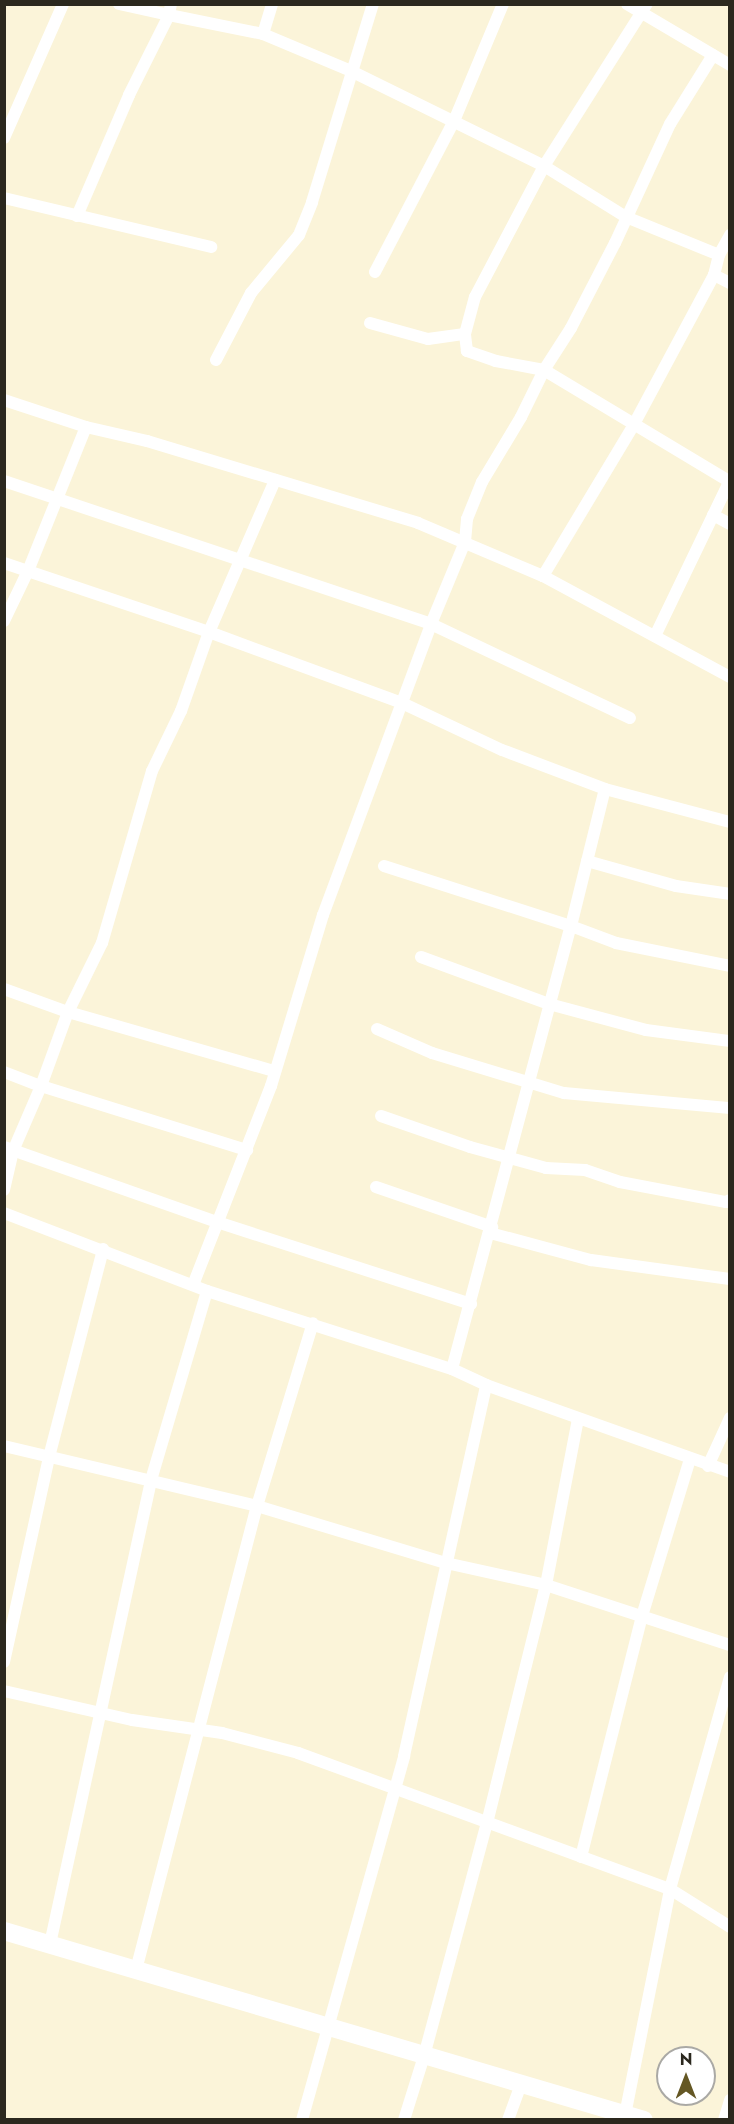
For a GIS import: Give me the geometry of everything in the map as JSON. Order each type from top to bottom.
[{"type":"main road","points":[[4,1930],[644,2120]]},
{"type":"street","points":[[4,138],[63,4]]},
{"type":"street","points":[[119,4],[170,10],[263,34],[351,71],[544,166],[626,217],[719,255]]},
{"type":"street","points":[[263,34],[272,4]]},
{"type":"street","points":[[216,360],[251,293],[299,235],[312,202],[373,4]]},
{"type":"street","points":[[375,272],[454,121],[503,4]]},
{"type":"street","points":[[627,4],[645,9],[729,65]]},
{"type":"street","points":[[645,9],[544,166],[475,297],[465,334],[467,351],[496,361],[544,370],[633,426],[729,480],[655,636]]},
{"type":"street","points":[[77,216],[129,94],[170,10]]},
{"type":"street","points":[[193,1285],[247,1150],[323,915],[431,624],[465,542],[467,519],[482,482],[521,417],[544,370],[571,328],[669,124],[713,55]]},
{"type":"street","points":[[4,198],[211,247]]},
{"type":"street","points":[[543,576],[633,426],[714,275],[719,255],[729,235]]},
{"type":"street","points":[[714,275],[729,283]]},
{"type":"street","points":[[370,323],[428,339],[465,334]]},
{"type":"street","points":[[4,400],[86,427],[147,441],[418,522],[543,576],[729,677]]},
{"type":"street","points":[[4,621],[28,571],[86,427]]},
{"type":"street","points":[[4,1190],[9,1149],[41,1086],[68,1012],[102,943],[152,771],[181,711],[209,632],[275,480]]},
{"type":"street","points":[[4,481],[431,624],[630,718]]},
{"type":"street","points":[[713,516],[729,524]]},
{"type":"street","points":[[4,563],[209,632],[402,703],[502,750],[605,789],[729,822]]},
{"type":"street","points":[[452,1369],[510,1158],[605,789]]},
{"type":"street","points":[[587,861],[676,886],[729,894]]},
{"type":"street","points":[[384,866],[571,926],[616,944],[729,966]]},
{"type":"street","points":[[421,957],[549,1004],[646,1030],[729,1041]]},
{"type":"street","points":[[4,989],[68,1012],[274,1071]]},
{"type":"street","points":[[377,1029],[432,1053],[564,1093],[729,1108]]},
{"type":"street","points":[[4,1072],[41,1086],[247,1150]]},
{"type":"street","points":[[381,1116],[546,1168],[585,1170],[620,1182],[726,1202],[729,1200]]},
{"type":"street","points":[[9,1149],[217,1222],[471,1304]]},
{"type":"street","points":[[376,1187],[491,1230],[591,1260],[729,1279]]},
{"type":"street","points":[[4,1213],[207,1291],[452,1369],[486,1385],[690,1460],[729,1467]]},
{"type":"street","points":[[4,1662],[49,1457],[103,1250]]},
{"type":"street","points":[[50,1944],[98,1713],[151,1480],[207,1291]]},
{"type":"street","points":[[136,1970],[257,1506],[313,1323]]},
{"type":"street","points":[[302,2120],[404,1756],[486,1385]]},
{"type":"street","points":[[705,1462],[729,1418]]},
{"type":"street","points":[[404,2120],[424,2056],[487,1822],[546,1585],[578,1419]]},
{"type":"street","points":[[4,1446],[257,1506],[446,1563],[546,1585],[729,1645]]},
{"type":"street","points":[[581,1857],[642,1616],[690,1460]]},
{"type":"street","points":[[705,1462],[729,1472]]},
{"type":"street","points":[[625,2115],[670,1889],[729,1677]]},
{"type":"street","points":[[4,1691],[98,1713],[222,1733],[298,1753],[670,1889],[729,1927]]},
{"type":"street","points":[[508,2120],[521,2084]]},
{"type":"street","points":[[724,2120],[729,2100]]}]
